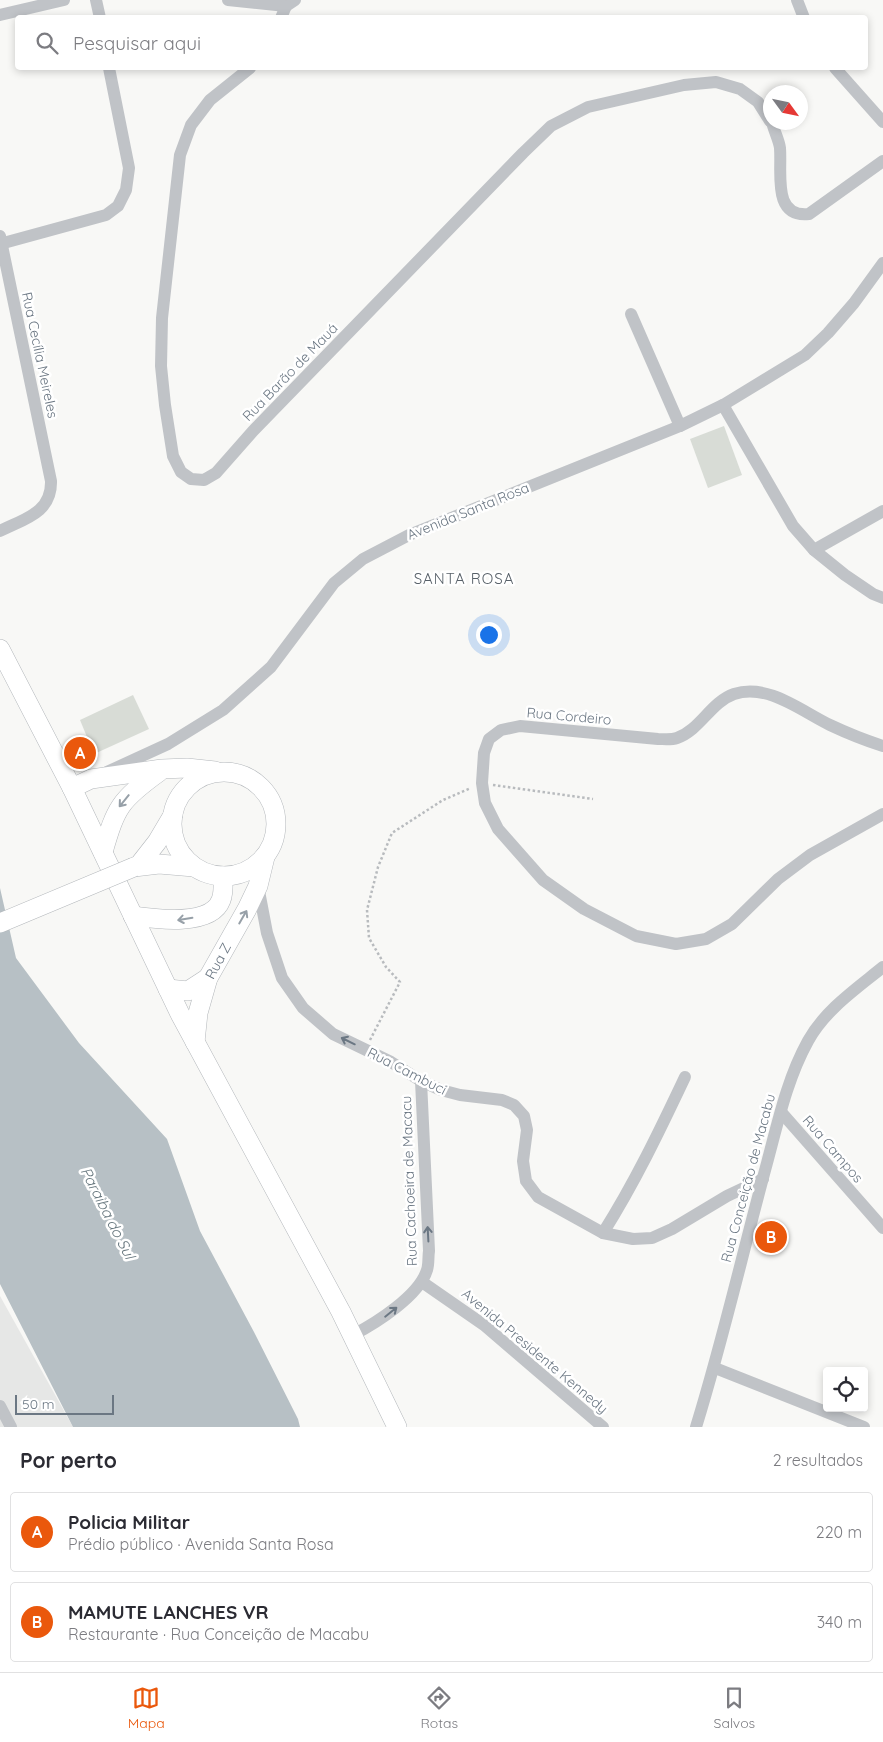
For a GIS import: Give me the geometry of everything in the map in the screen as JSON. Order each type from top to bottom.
[{"type":"main road","points":[[0,648],[72,788],[194,1042],[353,1335],[397,1427]]},
{"type":"main road","points":[[91,779],[187,768],[236,773],[253,780],[266,791],[274,807],[277,824],[274,841],[265,857],[246,872],[222,876],[207,874],[183,857],[176,844],[172,830],[173,815]]},
{"type":"main road","points":[[103,852],[112,822],[121,804],[133,791],[162,770]]},
{"type":"main road","points":[[136,866],[157,842],[173,815],[178,799],[189,786],[203,776],[219,772]]},
{"type":"main road","name":"Avenida Santa Rosa","points":[[72,788],[91,779]]},
{"type":"main road","name":"Rua Z","points":[[194,1042],[198,1013],[208,978],[248,909],[258,886],[265,857]]},
{"type":"main road","points":[[0,923],[136,866],[159,864],[194,866]]},
{"type":"main road","points":[[133,916],[172,920],[200,916],[215,909],[221,902],[223,894],[222,876]]},
{"type":"main road","points":[[168,989],[188,990],[208,978]]},
{"type":"street","points":[[0,15],[64,0]]},
{"type":"street","points":[[96,0],[99,15]]},
{"type":"street","points":[[228,0],[287,8]]},
{"type":"street","points":[[797,0],[803,15]]},
{"type":"street","points":[[0,241],[106,215],[118,206],[126,190],[128,168],[109,70]]},
{"type":"street","name":"Rua Barão de Mauá","points":[[248,70],[210,100],[191,125],[180,156],[162,318],[161,366],[173,456],[181,472],[191,479],[204,480],[216,473],[253,431],[551,126],[588,107],[684,85],[716,82],[740,89],[758,102],[763,110]]},
{"type":"street","points":[[837,70],[883,122]]},
{"type":"street","name":"Rua Barão de Mauá","points":[[774,130],[780,146],[784,204],[791,212],[800,215],[810,214],[883,162]]},
{"type":"street","name":"Rua Cecília Meireles","points":[[0,241],[51,481],[49,499],[44,507],[37,513],[0,531]]},
{"type":"street","name":"Avenida Santa Rosa","points":[[91,779],[168,744],[223,710],[272,667],[334,583],[363,559],[409,534],[680,426],[724,405],[805,355],[828,333],[854,303],[883,264]]},
{"type":"street","points":[[631,314],[680,426]]},
{"type":"street","points":[[724,405],[793,526],[814,550],[845,575],[873,594],[883,598]]},
{"type":"street","points":[[814,550],[883,510]]},
{"type":"street","name":"Rua Cordeiro","points":[[883,746],[858,738],[768,694],[751,691],[733,694],[688,732],[675,739],[520,726],[501,730],[489,739],[484,753],[482,784],[484,803],[498,829],[543,880],[584,909],[636,936],[676,944],[706,939],[732,924],[778,879],[810,855],[883,814]]},
{"type":"street","name":"Rua Cambuci","points":[[258,886],[267,933],[282,978],[303,1008],[333,1034],[365,1049],[421,1081],[460,1096],[502,1100],[514,1105],[524,1116],[527,1130],[523,1162],[526,1181],[538,1197],[603,1233],[633,1240],[652,1238],[672,1229],[728,1196],[762,1179]]},
{"type":"street","name":"Rua Conceição de Macabu","points":[[696,1427],[715,1368],[762,1179],[791,1076],[808,1040],[834,1007],[883,967]]},
{"type":"street","points":[[603,1233],[629,1191],[648,1155],[685,1077]]},
{"type":"street","name":"Rua Cachoeira de Macacu","points":[[353,1335],[384,1318],[395,1309],[422,1282],[428,1269],[421,1081]]},
{"type":"street","name":"Rua Campos","points":[[781,1112],[883,1228]]},
{"type":"street","name":"Avenida Presidente Kennedy","points":[[422,1282],[484,1325],[603,1427]]},
{"type":"street","points":[[715,1368],[864,1427]]},
{"type":"street","points":[[0,1406],[12,1427]]},
{"type":"path","points":[[365,1049],[400,982],[386,967],[369,938],[367,910],[378,867],[392,833],[443,800],[482,784],[593,799]]},
{"type":"shaded area","points":[[724,426],[742,475],[708,488],[690,439]]},
{"type":"shaded area","points":[[133,695],[149,729],[94,754],[80,720]]},
{"type":"shaded area","points":[[0,1296],[73,1427],[0,1427]]},
{"type":"water","name":"Paraiba do Sul","points":[[0,888],[16,958],[79,1043],[167,1139],[200,1231],[254,1332],[298,1419],[300,1427],[73,1427],[0,1284]]},
{"type":"place","name":"Policia Militar","points":[[80,753]]},
{"type":"place","name":"MAMUTE LANCHES VR","points":[[771,1237]]},
{"type":"district","name":"SANTA ROSA","points":[[464,578]]}]
